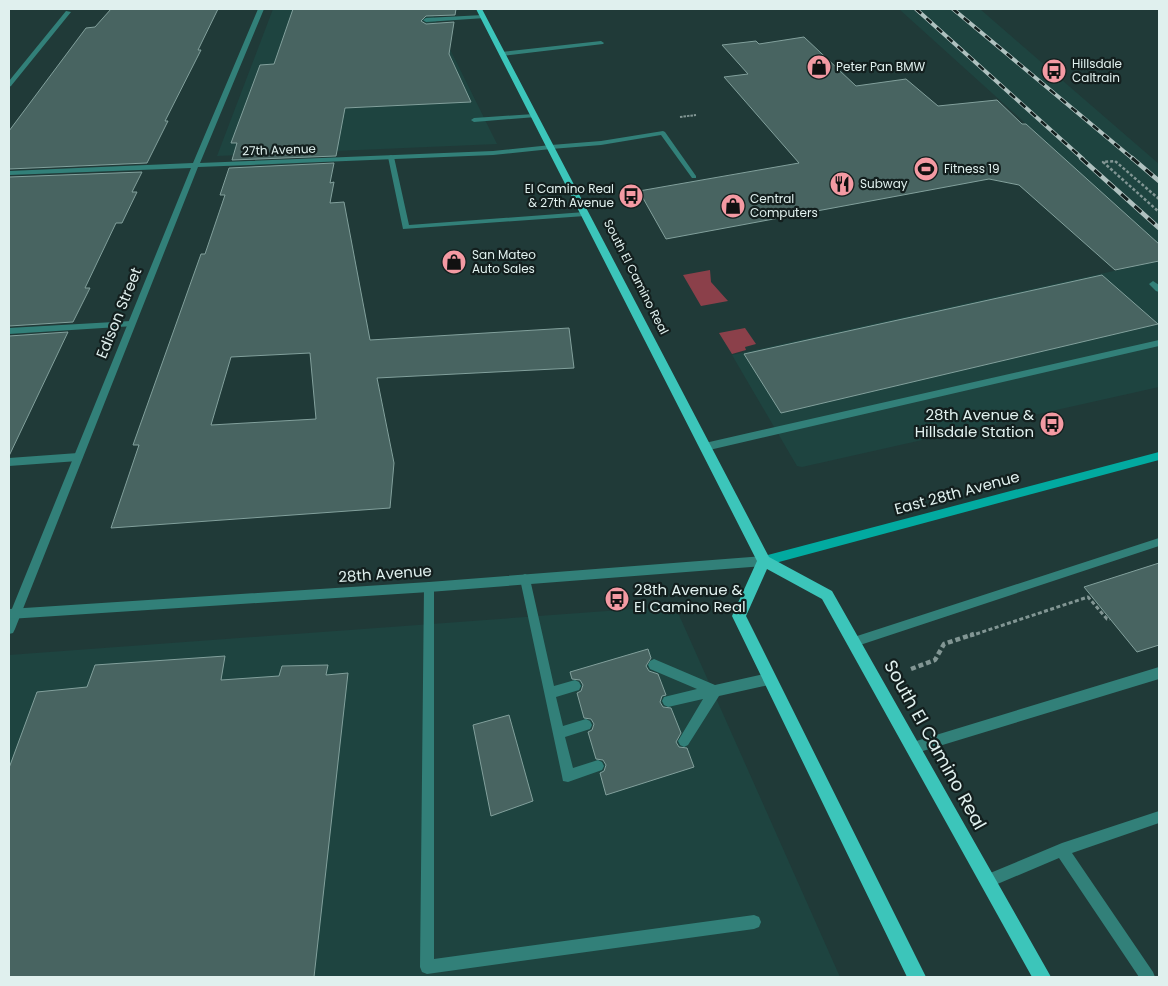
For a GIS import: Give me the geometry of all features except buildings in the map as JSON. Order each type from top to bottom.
[{"type":"main road","name":"South El Camino Real","points":[[479,9],[764,561],[827,595],[1042,977]]},
{"type":"main road","name":"East 28th Avenue","points":[[764,561],[1159,456]]},
{"type":"main road","points":[[764,561],[739,616],[917,977]]},
{"type":"street","name":"Edison Street","points":[[9,629],[12,614],[78,458],[260,9]]},
{"type":"street","points":[[9,85],[68,12]]},
{"type":"street","points":[[426,20],[483,16]]},
{"type":"street","points":[[502,54],[601,43]]},
{"type":"street","points":[[474,120],[534,116]]},
{"type":"street","name":"27th Avenue","points":[[9,173],[492,153],[601,143],[662,133],[694,177]]},
{"type":"street","points":[[391,157],[406,228],[585,214]]},
{"type":"street","points":[[9,331],[131,324]]},
{"type":"street","points":[[705,447],[1159,343]]},
{"type":"street","points":[[9,462],[78,458]]},
{"type":"street","points":[[854,642],[1159,542]]},
{"type":"street","name":"28th Avenue","points":[[12,614],[429,587],[764,561]]},
{"type":"street","points":[[525,579],[568,776],[598,766]]},
{"type":"street","points":[[429,587],[427,967],[754,922]]},
{"type":"street","points":[[654,665],[715,691]]},
{"type":"street","points":[[913,748],[1159,673]]},
{"type":"street","points":[[668,701],[769,679]]},
{"type":"street","points":[[549,693],[575,686]]},
{"type":"street","points":[[684,741],[715,691]]},
{"type":"street","points":[[558,733],[586,725]]},
{"type":"street","points":[[988,881],[1062,850],[1159,817]]},
{"type":"street","points":[[1062,850],[1148,977]]},
{"type":"path","points":[[680,117],[696,114]]},
{"type":"path","points":[[1159,199],[1114,161],[1103,162],[1159,212]]},
{"type":"path","points":[[911,669],[935,660],[944,644],[1088,597],[1107,620],[1110,619]]},
{"type":"shaded area","points":[[273,9],[430,9],[497,144],[217,156]]},
{"type":"shaded area","points":[[899,9],[980,9],[1159,164],[1159,244]]},
{"type":"shaded area","points":[[1159,261],[1159,387],[802,467],[797,466],[732,355]]},
{"type":"shaded area","points":[[710,270],[711,282],[728,301],[701,306],[683,275]]},
{"type":"shaded area","points":[[745,328],[756,344],[745,347],[746,350],[732,354],[719,333]]},
{"type":"shaded area","points":[[675,606],[840,977],[9,977],[9,655]]},
{"type":"railway","points":[[916,9],[1083,159]]},
{"type":"railway","points":[[953,9],[1133,159]]},
{"type":"railway","points":[[1081,158],[1159,228]]},
{"type":"railway","points":[[1132,158],[1159,181]]},
{"type":"place","name":"Peter Pan BMW","points":[[819,67]]},
{"type":"place","name":"Hillsdale Caltrain","points":[[1054,71]]},
{"type":"place","name":"Fitness 19","points":[[926,169]]},
{"type":"place","name":"Subway","points":[[842,184]]},
{"type":"place","name":"El Camino Real & 27th Avenue","points":[[631,196]]},
{"type":"place","name":"Central Computers","points":[[733,206]]},
{"type":"place","name":"San Mateo Auto Sales","points":[[454,262]]},
{"type":"place","name":"28th Avenue & Hillsdale Station","points":[[1052,424]]},
{"type":"place","name":"28th Avenue & El Camino Real","points":[[617,599]]}]
